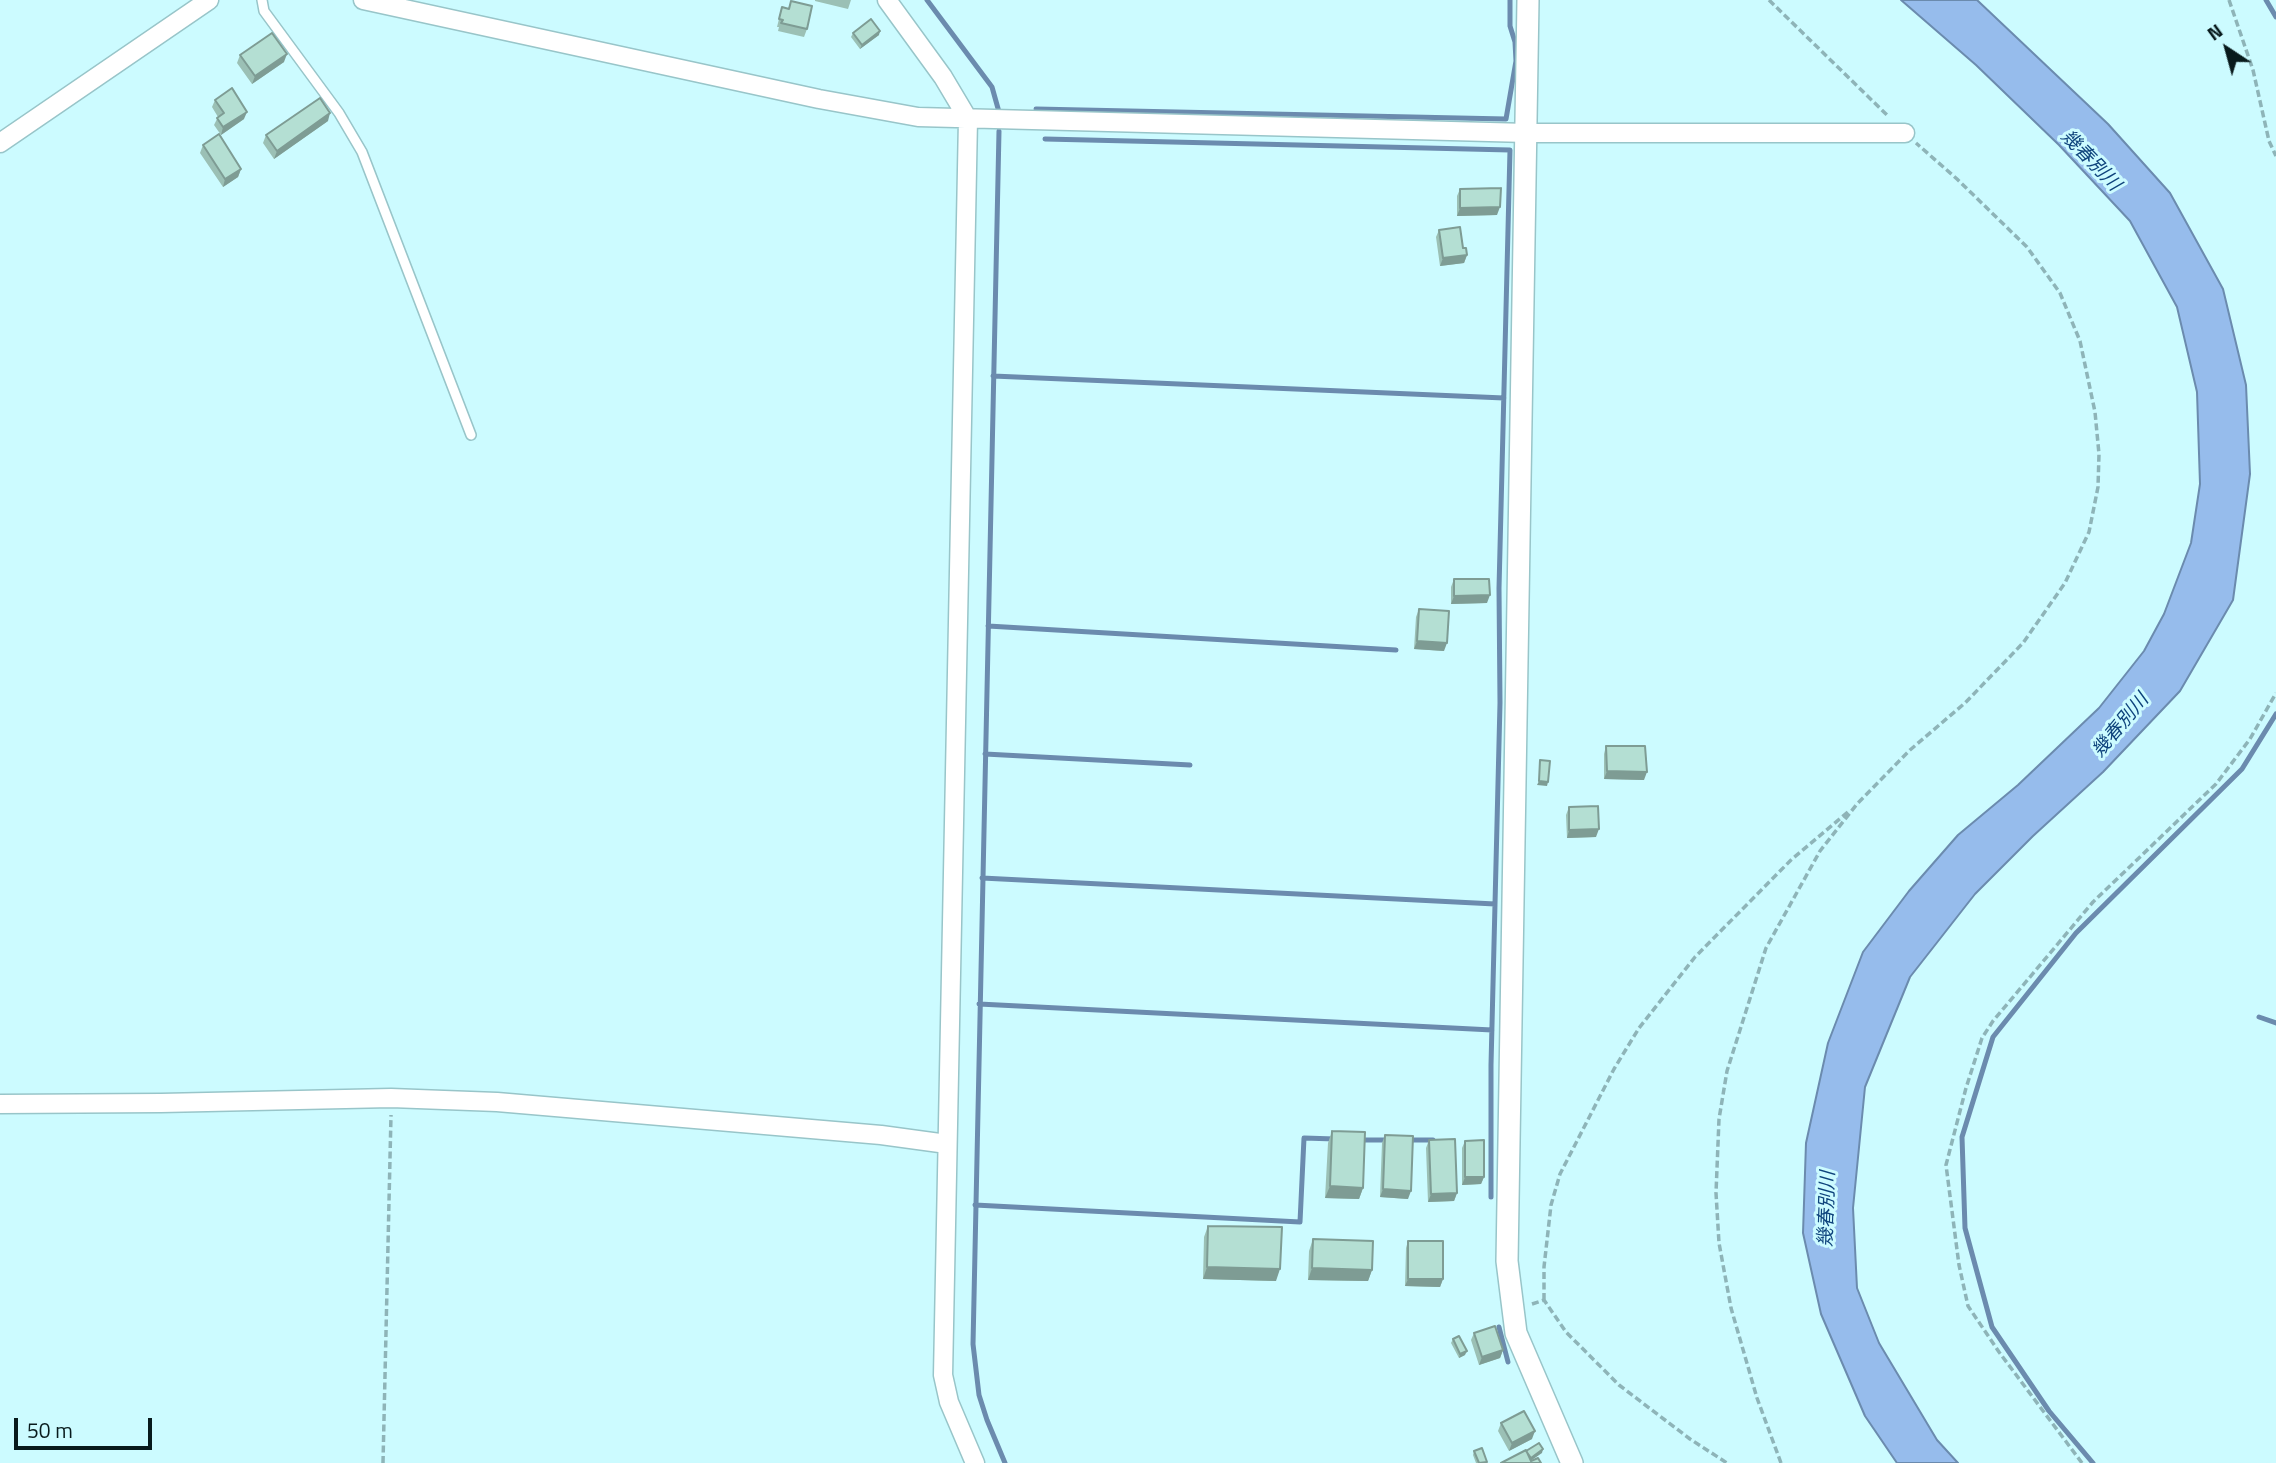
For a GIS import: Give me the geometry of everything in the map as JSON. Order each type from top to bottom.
[{"type":"street","points":[[0,143],[209,0]]},
{"type":"street","points":[[363,0],[819,99],[918,117],[1527,133],[1905,133]]},
{"type":"street","points":[[887,0],[943,77],[968,119],[943,1375],[949,1402],[975,1463]]},
{"type":"street","points":[[1528,0],[1507,1261],[1516,1333],[1572,1463]]},
{"type":"street","points":[[0,1104],[391,1098],[510,1103],[881,1135],[947,1144]]},
{"type":"lane","points":[[262,0],[264,11],[339,113],[362,152],[471,435]]},
{"type":"path","points":[[1727,1463],[1690,1439],[1619,1385],[1566,1332],[1544,1300],[1550,1205],[1560,1174],[1614,1069],[1639,1028],[1695,957],[1791,860],[1857,804],[1910,750],[1965,703],[2023,643],[2065,583],[2089,532],[2098,487],[2099,454],[2095,412],[2080,341],[2060,293],[2027,247],[1769,0]]},
{"type":"path","points":[[2229,0],[2253,70],[2266,129],[2276,156]]},
{"type":"path","points":[[2082,1463],[1968,1306],[1959,1265],[1946,1165],[1965,1088],[1982,1038],[1993,1021],[2093,902],[2216,784],[2250,739],[2276,693]]},
{"type":"path","points":[[1781,1463],[1742,1350],[1723,1269],[1716,1193],[1719,1119],[1727,1071],[1766,948],[1820,851],[1857,804]]},
{"type":"path","points":[[383,1463],[391,1098]]},
{"type":"path","points":[[1512,1310],[1544,1300]]},
{"type":"water","name":"幾春別川","points":[[1901,0],[1977,0],[2108,124],[2170,193],[2223,289],[2246,385],[2250,474],[2233,600],[2180,691],[2103,772],[1975,894],[1910,977],[1865,1087],[1853,1208],[1857,1288],[1879,1343],[1937,1440],[1958,1463],[1897,1463],[1865,1416],[1821,1314],[1803,1233],[1806,1143],[1828,1043],[1863,952],[1909,891],[1958,835],[2018,785],[2099,708],[2144,651],[2164,614],[2191,543],[2200,484],[2197,392],[2177,307],[2130,221],[2059,145],[1976,65]]},
{"type":"building","points":[[791,1],[812,6],[807,29],[781,23],[783,20],[779,19],[782,7],[789,9]]},
{"type":"building","points":[[871,19],[880,31],[862,45],[853,33]]},
{"type":"building","points":[[272,33],[287,54],[255,76],[240,55]]},
{"type":"building","points":[[232,88],[247,112],[223,127],[217,118],[224,113],[215,100]]},
{"type":"building","points":[[320,98],[330,113],[277,151],[266,135]]},
{"type":"building","points":[[219,134],[241,169],[225,179],[203,145]]},
{"type":"building","points":[[1501,188],[1500,207],[1460,208],[1460,189]]},
{"type":"building","points":[[1460,227],[1463,248],[1466,248],[1467,255],[1443,258],[1439,230]]},
{"type":"building","points":[[1454,579],[1489,579],[1490,595],[1454,596]]},
{"type":"building","points":[[1419,609],[1449,611],[1447,643],[1417,641]]},
{"type":"building","points":[[1606,746],[1645,746],[1647,772],[1607,771]]},
{"type":"building","points":[[1540,760],[1550,761],[1548,782],[1539,781]]},
{"type":"building","points":[[1598,806],[1599,829],[1569,830],[1569,807]]},
{"type":"building","points":[[1332,1131],[1365,1132],[1363,1188],[1330,1186]]},
{"type":"building","points":[[1385,1135],[1413,1136],[1411,1191],[1383,1189]]},
{"type":"building","points":[[1455,1139],[1457,1193],[1431,1194],[1429,1140]]},
{"type":"building","points":[[1484,1140],[1484,1177],[1465,1177],[1465,1141]]},
{"type":"building","points":[[1208,1226],[1282,1227],[1280,1269],[1207,1267]]},
{"type":"building","points":[[1313,1239],[1373,1241],[1372,1270],[1312,1268]]},
{"type":"building","points":[[1408,1241],[1443,1241],[1443,1279],[1408,1279]]},
{"type":"building","points":[[1495,1326],[1503,1350],[1482,1357],[1474,1333]]},
{"type":"building","points":[[1459,1336],[1467,1351],[1460,1354],[1453,1339]]},
{"type":"building","points":[[1524,1411],[1535,1431],[1512,1443],[1501,1423]]},
{"type":"building","points":[[1539,1443],[1543,1449],[1531,1458],[1526,1451]]},
{"type":"building","points":[[1482,1448],[1487,1462],[1479,1463],[1474,1451]]},
{"type":"building","points":[[1526,1450],[1531,1461],[1538,1458],[1541,1463],[1501,1463]]},
{"type":"waterway","points":[[927,0],[992,87],[999,112]]},
{"type":"waterway","points":[[1036,109],[1506,119],[1516,61],[1515,42],[1510,26],[1510,0]]},
{"type":"waterway","points":[[2266,0],[2276,17]]},
{"type":"waterway","points":[[999,131],[973,1344],[979,1395],[1005,1463]]},
{"type":"waterway","points":[[1045,139],[1510,150],[1499,588],[1500,703],[1491,1065],[1491,1197]]},
{"type":"waterway","points":[[993,376],[1504,398]]},
{"type":"waterway","points":[[988,626],[1396,650]]},
{"type":"waterway","points":[[2093,1463],[2049,1411],[1992,1327],[1965,1228],[1962,1137],[1993,1037],[2076,933],[2242,769],[2276,714]]},
{"type":"waterway","points":[[985,754],[1190,765]]},
{"type":"waterway","points":[[982,878],[1495,904]]},
{"type":"waterway","points":[[979,1004],[1492,1030]]},
{"type":"waterway","points":[[2259,1017],[2276,1023]]},
{"type":"waterway","points":[[975,1205],[1300,1222],[1304,1138],[1335,1139]]},
{"type":"waterway","points":[[1359,1140],[1388,1140]]},
{"type":"waterway","points":[[1408,1140],[1433,1140]]},
{"type":"waterway","points":[[1499,1327],[1508,1362]]}]
